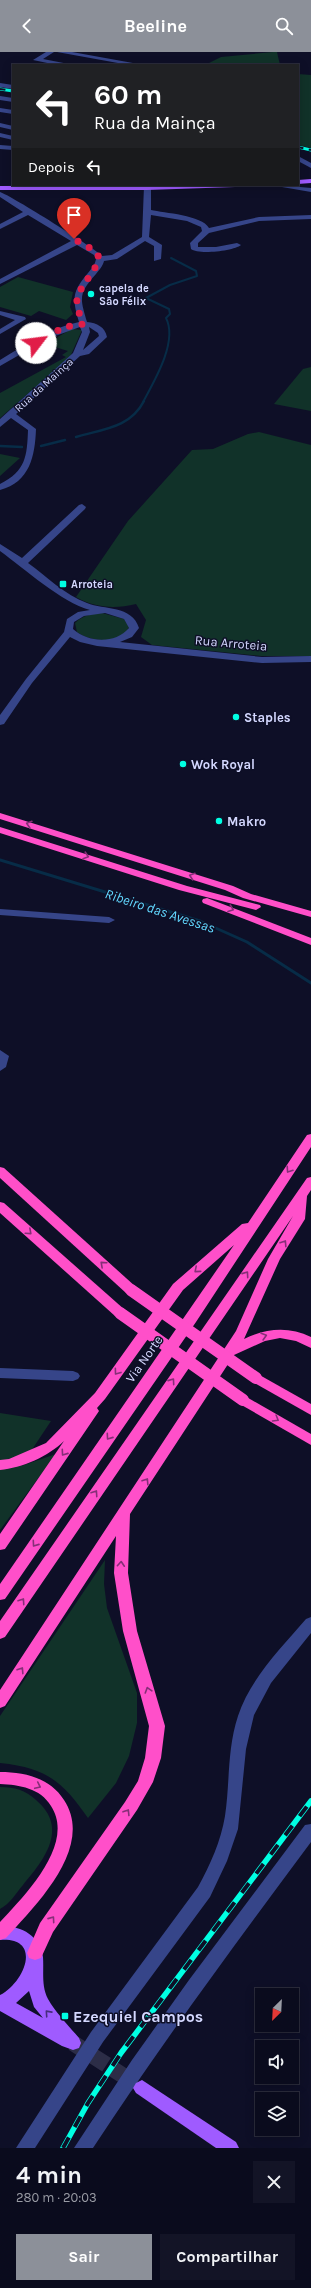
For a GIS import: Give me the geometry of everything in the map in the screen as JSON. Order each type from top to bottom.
[{"type":"highway","points":[[0,816],[229,888],[311,906]]},
{"type":"highway","points":[[0,830],[183,888],[311,922]]},
{"type":"highway","points":[[183,888],[198,898],[234,910],[311,942]]},
{"type":"highway","points":[[229,888],[246,896],[311,914]]},
{"type":"highway","name":"Via Norte","points":[[0,1595],[191,1319],[311,1138]]},
{"type":"highway","points":[[0,1171],[132,1290],[256,1378],[311,1410]]},
{"type":"highway","points":[[0,1633],[154,1406],[311,1181]]},
{"type":"highway","points":[[0,1702],[242,1332],[274,1259],[299,1219],[301,1196]]},
{"type":"highway","points":[[0,1206],[120,1313],[243,1400],[311,1440]]},
{"type":"highway","points":[[0,1545],[88,1419],[100,1396],[178,1287],[258,1217]]},
{"type":"highway","points":[[229,1353],[262,1336],[279,1332],[292,1334],[311,1343]]},
{"type":"highway","points":[[0,1465],[11,1464],[51,1446],[100,1396]]},
{"type":"highway","points":[[34,1960],[46,1928],[131,1806],[145,1782],[153,1758],[157,1726],[154,1710],[130,1631],[121,1573],[124,1514]]},
{"type":"highway","points":[[0,1778],[24,1780],[42,1787],[61,1804],[67,1830],[60,1856],[50,1873],[0,1933]]},
{"type":"main road","points":[[299,182],[311,181]]},
{"type":"main road","points":[[1,191],[60,186],[147,188],[173,186]]},
{"type":"main road","points":[[0,1933],[13,1933],[24,1939],[34,1960],[35,1983],[40,2002],[73,2043],[1,2003],[21,1988],[34,1960]]},
{"type":"main road","points":[[142,2088],[230,2148]]},
{"type":"street","points":[[51,52],[36,60],[64,64]]},
{"type":"street","points":[[60,52],[135,64]]},
{"type":"street","points":[[0,85],[12,87]]},
{"type":"street","points":[[0,98],[12,100]]},
{"type":"street","points":[[0,110],[12,112]]},
{"type":"street","points":[[0,125],[12,128]]},
{"type":"street","points":[[0,135],[12,138]]},
{"type":"street","points":[[0,147],[12,148]]},
{"type":"street","points":[[299,159],[311,166]]},
{"type":"street","points":[[287,186],[308,190]]},
{"type":"street","points":[[298,186],[308,190]]},
{"type":"street","points":[[59,250],[75,250],[99,257],[114,256],[145,238],[147,234],[148,212],[147,188]]},
{"type":"street","points":[[1,191],[9,198],[78,241],[99,257]]},
{"type":"street","points":[[0,197],[9,198]]},
{"type":"street","points":[[148,212],[189,219],[204,226],[206,231]]},
{"type":"street","points":[[0,227],[16,218],[33,213]]},
{"type":"street","points":[[197,258],[194,243],[199,236],[206,231],[259,219],[311,217]]},
{"type":"street","points":[[145,238],[158,245],[157,259]]},
{"type":"street","points":[[0,282],[78,241]]},
{"type":"street","points":[[195,249],[216,249],[237,245]]},
{"type":"street","name":"Rua da Mainça","points":[[0,424],[77,354],[86,332],[77,301],[81,286],[99,265],[99,257]]},
{"type":"street","points":[[0,313],[22,319],[0,332]]},
{"type":"street","points":[[0,364],[64,327],[83,324]]},
{"type":"street","name":"Rua da Mainça","points":[[77,354],[86,352],[103,337],[102,332],[94,325],[83,324]]},
{"type":"street","name":"Rua da Mainça","points":[[0,487],[19,476],[31,458],[32,428],[18,418],[10,415]]},
{"type":"street","points":[[22,563],[82,507]]},
{"type":"street","points":[[0,547],[72,600],[83,605],[122,614],[133,622],[134,628],[130,634],[116,640],[97,642],[85,641],[56,648]]},
{"type":"street","points":[[72,600],[72,619]]},
{"type":"street","points":[[0,722],[69,632],[68,625],[72,619],[86,612],[105,610]]},
{"type":"street","points":[[69,632],[85,641]]},
{"type":"street","name":"Rua Arroteia","points":[[130,634],[136,642],[149,649]]},
{"type":"street","name":"Rua Arroteia","points":[[97,642],[149,649],[262,660],[311,659]]},
{"type":"street","points":[[0,912],[109,920]]},
{"type":"street","points":[[0,1054],[3,1056],[0,1067]]},
{"type":"street","points":[[0,1374],[74,1376]]},
{"type":"street","points":[[25,2148],[98,2037],[204,1892],[218,1866],[230,1828],[240,1733],[246,1714],[261,1686],[311,1623]]},
{"type":"street","points":[[83,2148],[155,2040],[311,1830]]},
{"type":"green space","points":[[277,52],[280,64],[207,64],[221,57]]},
{"type":"green space","points":[[299,74],[311,75],[311,148],[299,145]]},
{"type":"green space","points":[[18,277],[73,292],[70,307],[73,314],[66,320],[39,311],[31,316],[0,307],[0,287]]},
{"type":"green space","points":[[72,329],[82,330],[70,357],[0,418],[0,393],[66,357],[62,355],[68,351],[45,344]]},
{"type":"green space","points":[[311,367],[311,411],[274,404],[303,369]]},
{"type":"green space","points":[[259,432],[311,445],[311,656],[261,656],[152,645],[141,637],[146,620],[136,604],[113,607],[90,603],[76,597],[128,521],[192,450],[213,449],[248,434]]},
{"type":"green space","points":[[0,454],[20,458],[0,476]]},
{"type":"green space","points":[[102,613],[124,619],[129,627],[125,633],[112,639],[97,640],[77,632],[75,623],[78,620],[88,615]]},
{"type":"green space","points":[[0,1413],[51,1421],[21,1466],[56,1454],[0,1530]]},
{"type":"green space","points":[[105,1560],[104,1584],[107,1608],[137,1693],[137,1723],[129,1756],[116,1783],[88,1818],[70,1794],[52,1778],[30,1768],[0,1763],[0,1716]]},
{"type":"green space","points":[[0,1787],[20,1790],[36,1800],[46,1811],[51,1821],[52,1832],[50,1843],[39,1865],[10,1901],[0,1909]]},
{"type":"waterway","points":[[143,402],[164,360],[169,338],[169,327],[166,318],[170,314],[169,309],[146,298],[170,285],[197,276],[196,271],[171,258]]},
{"type":"waterway","points":[[76,437],[106,429],[123,422],[131,417],[144,401]]},
{"type":"waterway","points":[[41,446],[65,440]]},
{"type":"waterway","points":[[0,446],[22,447]]},
{"type":"waterway","name":"Ribeiro das Avessas","points":[[0,860],[200,921],[247,942],[311,983]]},
{"type":"tunnel","points":[[73,2043],[136,2084]]},
{"type":"railway","points":[[0,89],[12,91]]},
{"type":"railway","points":[[299,147],[311,150]]},
{"type":"railway","points":[[63,2148],[88,2103],[121,2053],[311,1801]]},
{"type":"place","name":"capela de São Félix","points":[[91,294]]},
{"type":"place","name":"Arroteia","points":[[63,584]]},
{"type":"place","name":"Staples","points":[[236,717]]},
{"type":"place","name":"Wok Royal","points":[[183,764]]},
{"type":"place","name":"Makro","points":[[219,821]]},
{"type":"place","name":"Ezequiel Campos","points":[[65,2016]]},
{"type":"route","points":[[36,343],[64,327],[83,324],[77,301],[81,286],[87,276],[99,265],[100,260],[97,254],[74,239]]}]
